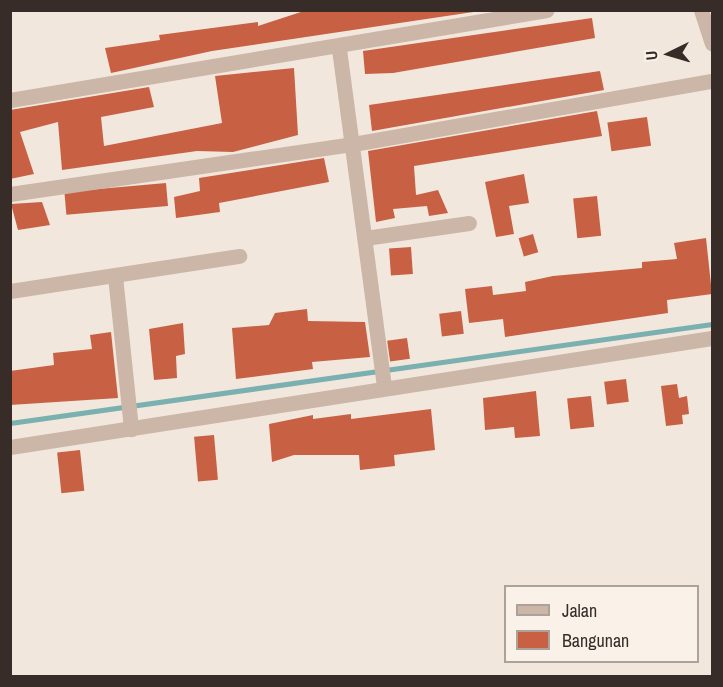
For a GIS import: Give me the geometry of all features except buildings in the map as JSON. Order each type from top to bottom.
[{"type":"street","points":[[10,100],[339,49],[547,10]]},
{"type":"street","points":[[701,10],[712,44]]},
{"type":"street","points":[[339,49],[382,377]]},
{"type":"street","points":[[10,194],[353,144],[712,81]]},
{"type":"street","points":[[365,238],[469,223]]},
{"type":"street","points":[[10,291],[239,256]]},
{"type":"street","points":[[115,276],[130,418]]},
{"type":"street","points":[[10,447],[130,418],[382,377],[712,338]]},
{"type":"waterway","points":[[10,423],[712,324]]}]
